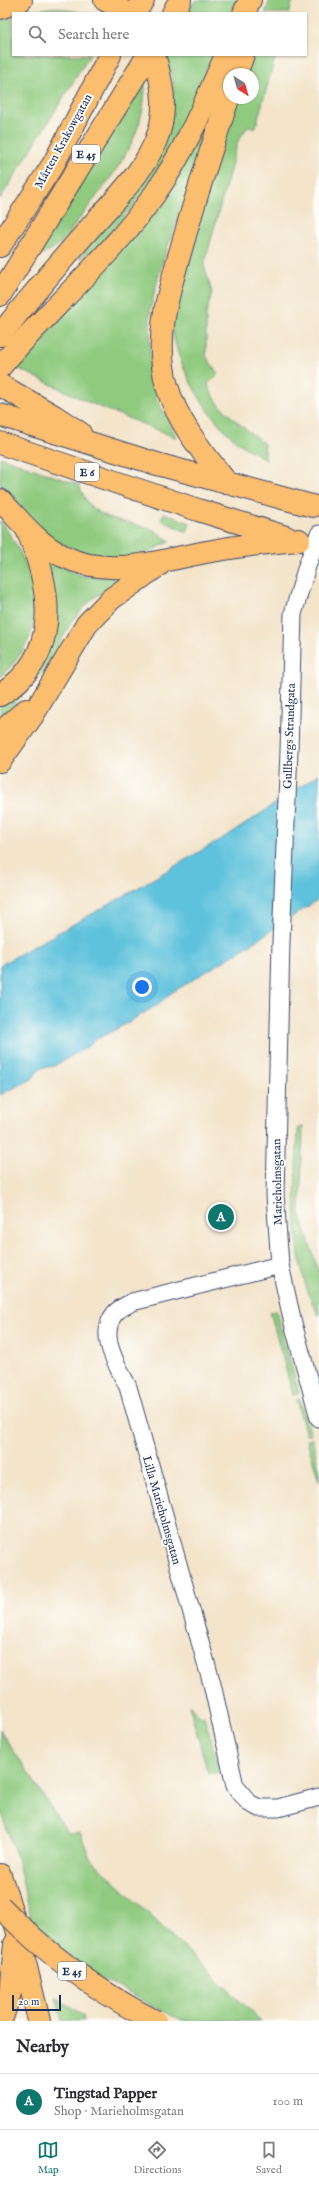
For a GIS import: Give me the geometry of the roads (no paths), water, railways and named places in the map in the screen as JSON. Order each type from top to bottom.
[{"type":"highway","points":[[0,8],[21,0]]},
{"type":"highway","points":[[105,0],[115,5],[136,7]]},
{"type":"highway","points":[[174,12],[180,0]]},
{"type":"highway","points":[[244,12],[250,0]]},
{"type":"highway","points":[[257,12],[262,0]]},
{"type":"highway","points":[[0,223],[109,56]]},
{"type":"highway","name":"Mårten Krakowgatan","points":[[0,246],[54,163],[109,56]]},
{"type":"highway","points":[[4,352],[119,237],[154,195],[182,150],[226,56]]},
{"type":"highway","points":[[238,68],[243,56]]},
{"type":"highway","points":[[4,352],[32,294],[132,180],[159,133],[164,110],[163,87],[147,59]]},
{"type":"highway","name":"Mårten Krakowgatan","points":[[0,295],[147,59]]},
{"type":"highway","points":[[226,104],[205,168],[170,290],[164,315],[161,341],[165,379],[175,406],[197,444],[227,483]]},
{"type":"highway","points":[[0,385],[54,416],[96,444]]},
{"type":"highway","name":"E 6","points":[[0,415],[227,483],[312,506]]},
{"type":"highway","name":"E 6","points":[[0,443],[198,510],[309,537]]},
{"type":"highway","points":[[0,500],[26,529],[49,548],[64,557],[89,565],[125,568],[252,544],[309,537]]},
{"type":"highway","points":[[0,695],[13,687],[32,666],[43,641],[47,612],[43,577],[36,551],[26,529]]},
{"type":"highway","points":[[0,762],[57,678],[84,629],[100,608],[133,582],[167,560]]},
{"type":"highway","points":[[0,733],[57,678]]},
{"type":"highway","points":[[0,1875],[9,1928],[39,2021]]},
{"type":"highway","name":"E 45","points":[[0,1906],[22,1929],[71,1970],[127,2006],[155,2021]]},
{"type":"highway","points":[[0,2021],[10,1993],[9,1928]]},
{"type":"highway","points":[[9,1928],[62,1982],[103,2010],[126,2021]]},
{"type":"street","name":"Gullbergs Strandgata","points":[[281,942],[293,614],[307,566],[309,537]]},
{"type":"street","name":"Marieholmsgatan","points":[[281,942],[275,1195],[280,1265],[312,1369],[319,1418]]},
{"type":"street","name":"Lilla Marieholmsgatan","points":[[280,1265],[132,1302],[116,1312],[107,1334],[113,1355],[128,1388],[212,1684],[228,1746],[231,1775],[235,1786],[249,1803],[260,1808],[278,1808],[319,1797]]},
{"type":"water","points":[[319,774],[319,899],[237,953],[171,993],[157,1005],[95,1040],[90,1045],[54,1066],[40,1068],[32,1079],[0,1095],[0,965],[117,900],[238,829]]},
{"type":"place","name":"Tingstad Papper","points":[[221,1217]]}]
